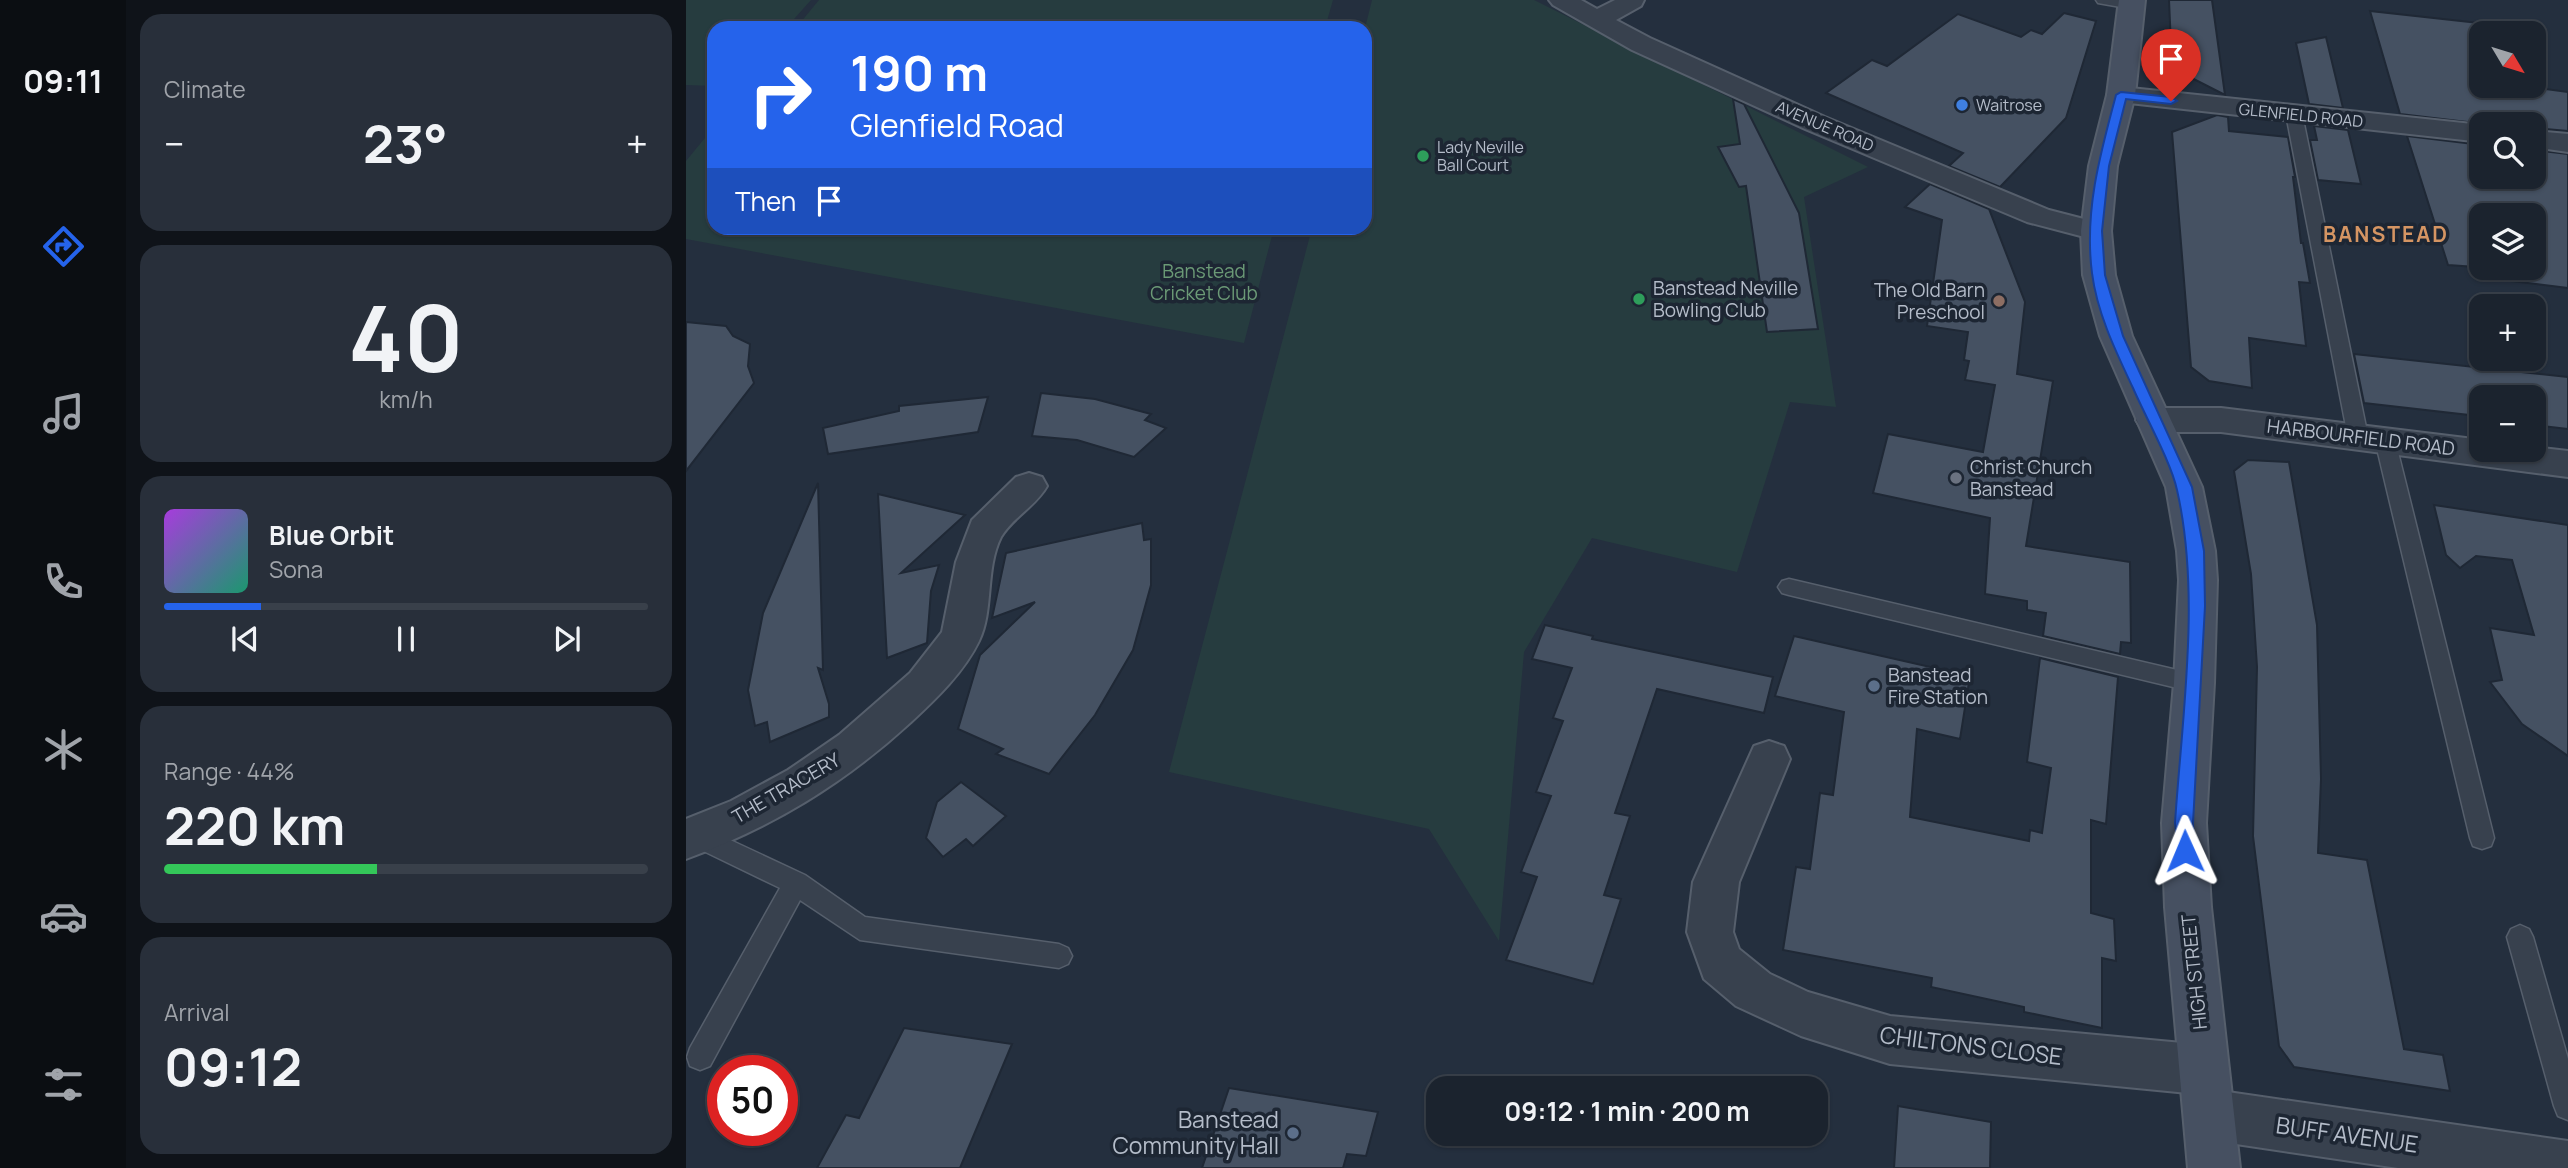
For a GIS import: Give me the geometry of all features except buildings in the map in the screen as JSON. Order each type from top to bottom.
[{"type":"main road","name":"HIGH STREET","points":[[2132,2],[2121,95],[2103,166],[2096,231],[2099,275],[2116,336],[2184,487],[2196,551],[2198,580],[2194,683],[2184,823],[2188,907],[2214,1168]]},
{"type":"street","name":"AVENUE ROAD","points":[[1562,0],[1641,44],[1815,123],[2038,216],[2096,231]]},
{"type":"street","points":[[1596,20],[1632,1]]},
{"type":"street","name":"GLENFIELD ROAD","points":[[2121,95],[2469,133]]},
{"type":"street","points":[[2546,140],[2568,143]]},
{"type":"street","name":"HARBOURFIELD ROAD","points":[[2153,420],[2221,420],[2568,464]]},
{"type":"street","name":"THE TRACERY","points":[[692,837],[803,783],[854,748],[924,685],[961,636],[975,562],[985,530],[1028,486]]},
{"type":"street","name":"CHILTONS CLOSE","points":[[1769,759],[1716,882],[1710,932],[1721,962],[1753,990],[1801,1013],[1890,1040],[2206,1093]]},
{"type":"street","name":"BUFF AVENUE","points":[[2206,1093],[2568,1167]]},
{"type":"lane","points":[[2103,0],[2132,2]]},
{"type":"lane","points":[[2294,114],[2372,439],[2482,838]]},
{"type":"lane","points":[[1789,587],[2194,683]]},
{"type":"lane","points":[[692,837],[796,883],[860,928],[1059,956]]},
{"type":"lane","points":[[700,1057],[796,883]]},
{"type":"lane","points":[[2519,937],[2568,1106]]},
{"type":"green space","points":[[686,0],[811,0],[792,21],[707,21],[707,86],[686,85]]},
{"type":"green space","points":[[819,0],[1333,0],[1327,21],[802,21]]},
{"type":"green space","points":[[1372,0],[1534,0],[1868,167],[1804,197],[1836,407],[1790,402],[1737,572],[1592,538],[1524,652],[1499,941],[1429,829],[1169,772],[1310,235],[1372,235],[1372,21],[1367,21]]},
{"type":"green space","name":"Banstead Cricket Club","points":[[707,136],[707,235],[1272,235],[1244,343],[686,239],[686,161]]},
{"type":"place","name":"Waitrose","points":[[1962,105]]},
{"type":"place","name":"Lady Neville Ball Court","points":[[1423,156]]},
{"type":"place","name":"Banstead Neville Bowling Club","points":[[1639,299]]},
{"type":"place","name":"The Old Barn Preschool","points":[[1999,301]]},
{"type":"place","name":"Christ Church Banstead","points":[[1956,478]]},
{"type":"place","name":"Banstead Fire Station","points":[[1874,686]]},
{"type":"place","name":"Banstead Community Hall","points":[[1293,1133]]},
{"type":"district","name":"BANSTEAD","points":[[2386,235]]},
{"type":"route","points":[[2171,101],[2121,95],[2107,144],[2096,231],[2099,275],[2116,336],[2184,487],[2196,551],[2198,580],[2184,823],[2185,851]]}]
